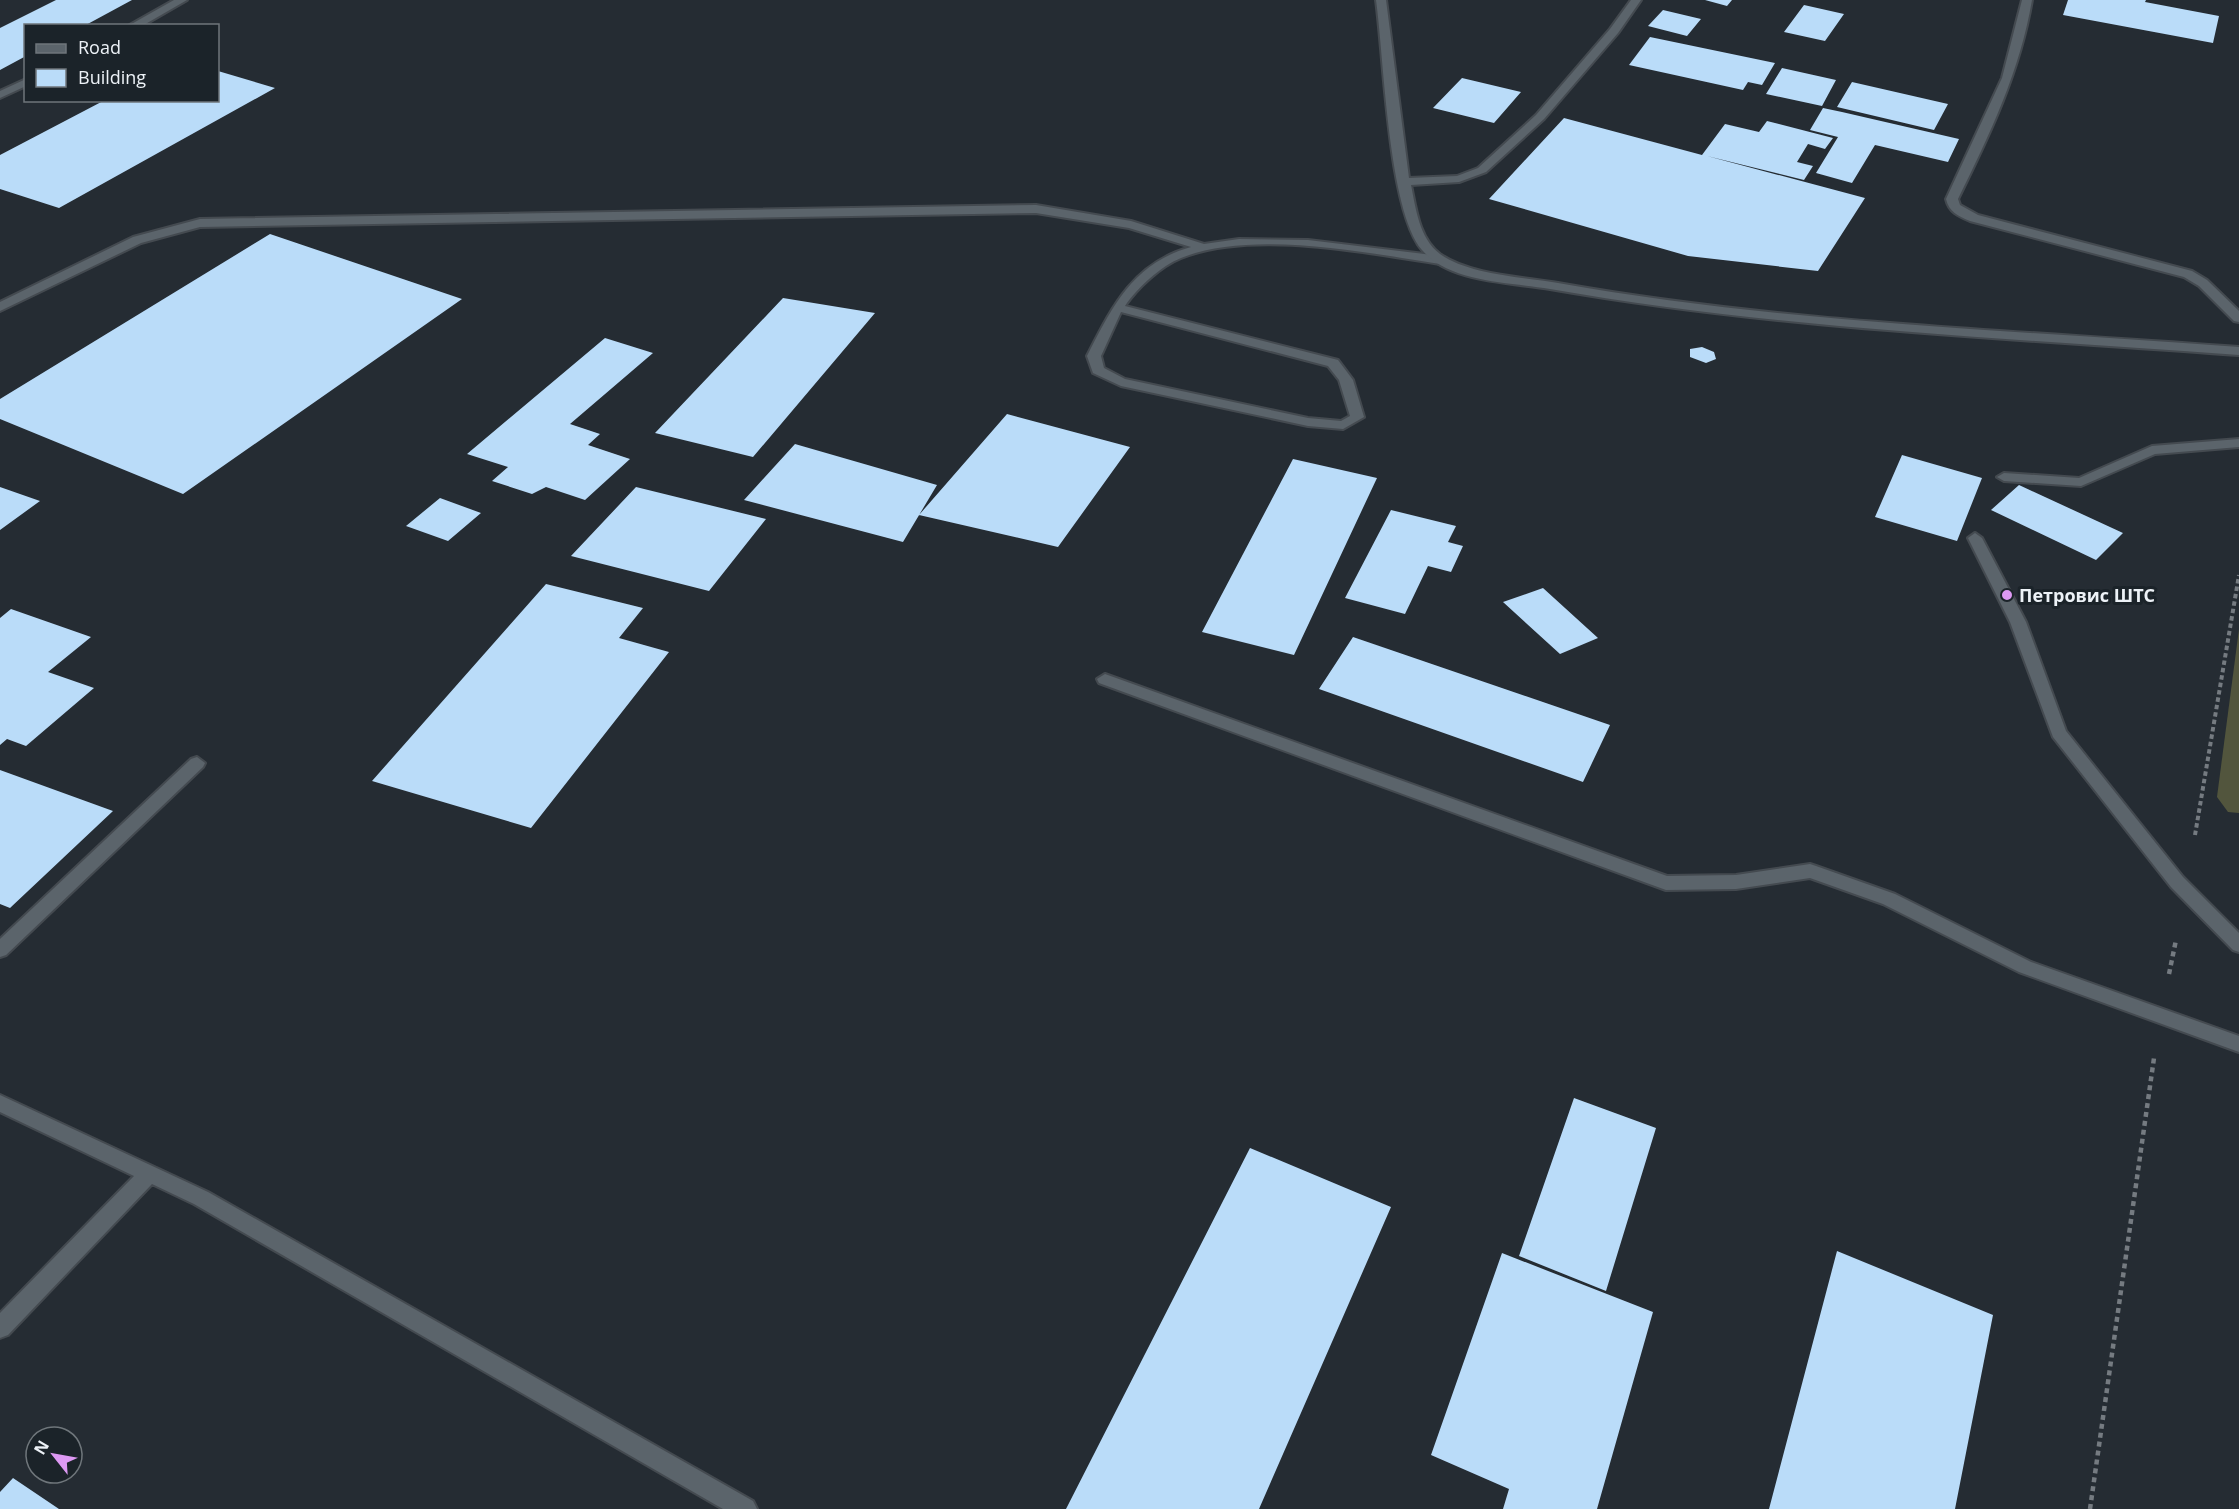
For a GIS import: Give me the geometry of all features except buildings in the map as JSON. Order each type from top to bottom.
[{"type":"street","points":[[137,24],[182,0]]},
{"type":"street","points":[[1381,0],[1403,182],[1418,235],[1441,260]]},
{"type":"street","points":[[1403,182],[1459,179],[1482,170],[1540,117],[1614,31],[1636,0]]},
{"type":"street","points":[[2027,0],[2025,19],[1996,109],[1952,199],[1953,205],[1960,212],[1974,218],[2188,274],[2203,283],[2239,318]]},
{"type":"street","points":[[0,95],[24,83]]},
{"type":"street","points":[[0,307],[137,240],[200,223],[1036,209],[1131,225],[1205,248]]},
{"type":"street","points":[[1119,308],[1333,363],[1346,380],[1358,417],[1343,425],[1308,422],[1121,382],[1098,370],[1094,356],[1119,308],[1125,297],[1174,256],[1205,248],[1254,243],[1297,243],[1441,260],[1466,268],[1558,287],[1704,309],[1812,321],[2239,351]]},
{"type":"street","points":[[2004,477],[2081,482],[2152,450],[2239,443]]},
{"type":"street","points":[[1976,538],[2018,622],[2059,733],[2177,882],[2239,945]]},
{"type":"street","points":[[1105,679],[1666,883],[1736,882],[1810,871],[1889,899],[2025,967],[2161,1018],[2239,1044]]},
{"type":"street","points":[[0,950],[197,763]]},
{"type":"street","points":[[0,1103],[201,1198],[745,1509]]},
{"type":"street","points":[[0,1328],[150,1173]]},
{"type":"green space","points":[[2239,629],[2239,813],[2228,812],[2217,797]]},
{"type":"place","name":"Петровис ШТС","points":[[2007,595]]}]
